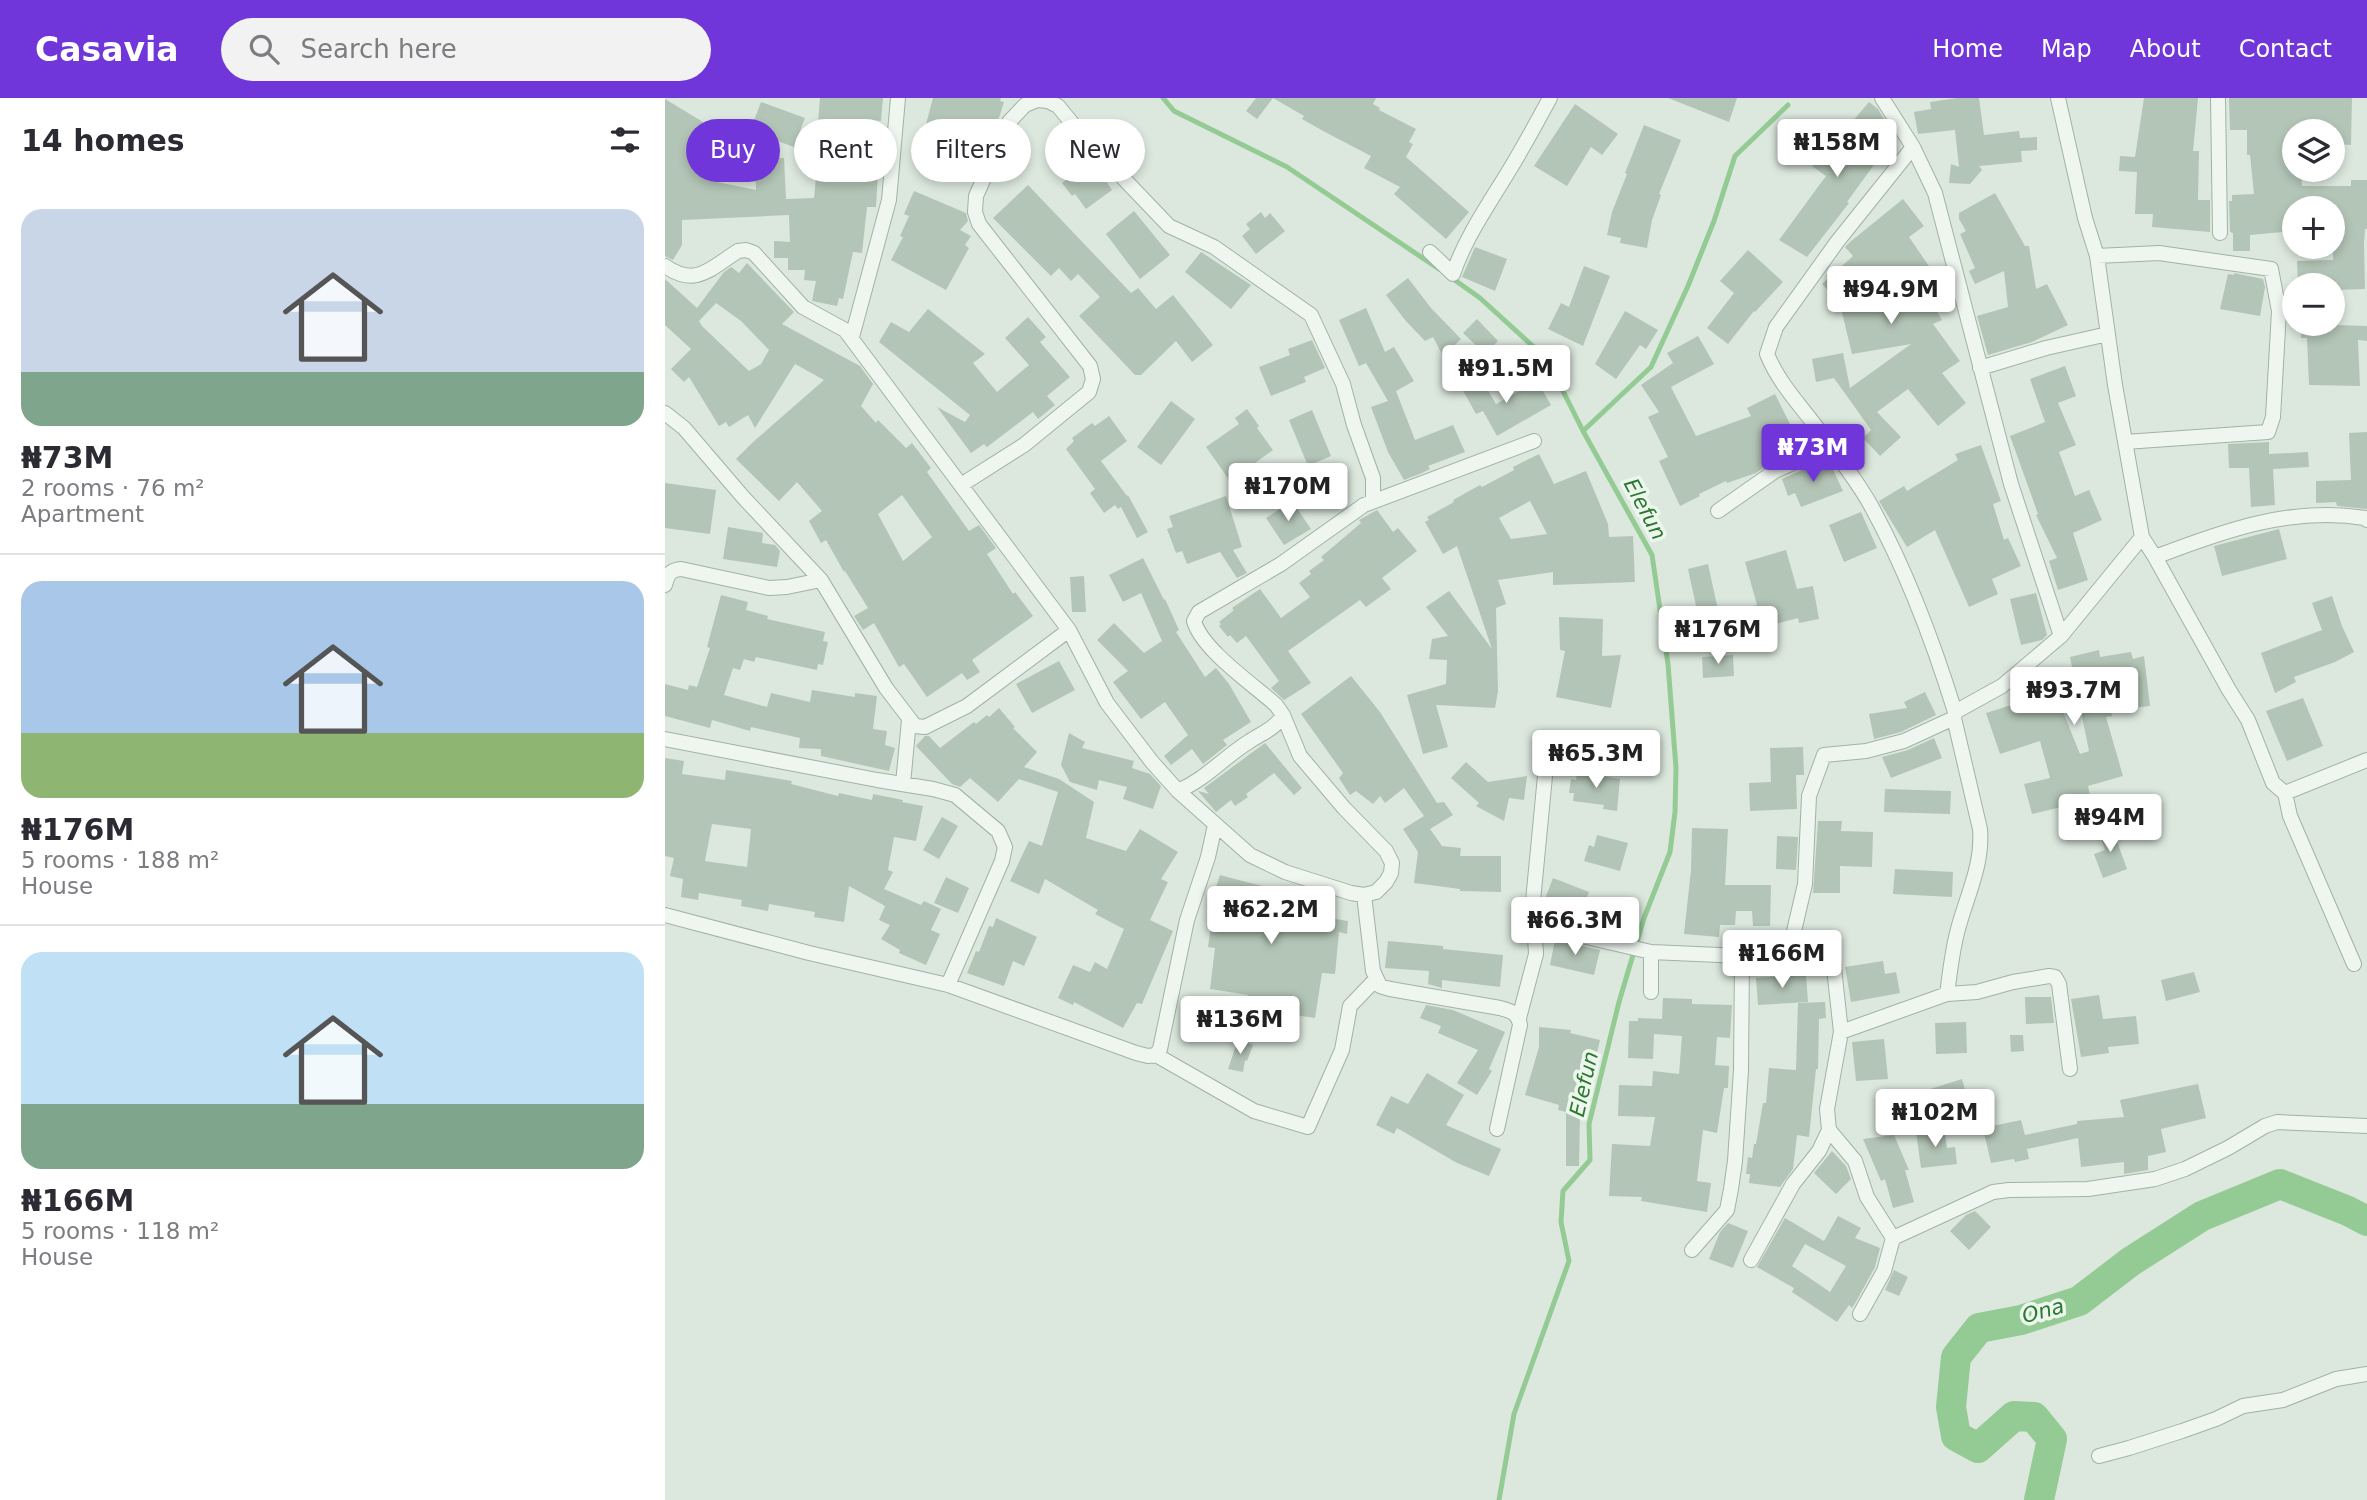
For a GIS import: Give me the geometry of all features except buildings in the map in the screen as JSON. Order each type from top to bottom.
[{"type":"street","points":[[852,337],[889,200],[898,98]]},
{"type":"street","points":[[1430,252],[1453,274],[1478,221],[1550,98]]},
{"type":"street","points":[[1882,98],[1913,146],[1935,193],[2011,484],[2061,636]]},
{"type":"street","points":[[2058,98],[2085,218],[2097,256],[2141,537],[2248,720],[2273,783],[2285,793],[2290,816],[2354,964]]},
{"type":"street","points":[[2218,98],[2220,233]]},
{"type":"street","points":[[961,485],[1024,445],[1089,392],[1093,379],[1090,366],[979,224],[975,212],[976,197],[1009,121],[1025,105],[1037,100],[1058,106],[1081,134],[1169,226],[1214,247],[1311,315],[1343,384],[1373,478],[1373,501]]},
{"type":"street","points":[[1913,146],[1837,242],[1776,327],[1767,354],[1773,369],[1870,504],[1915,598],[1948,691],[1980,829],[1981,845],[1979,864],[1952,952],[1947,994]]},
{"type":"street","points":[[665,266],[675,273],[697,276],[739,251],[746,250],[754,253],[803,307],[845,330],[1069,630],[1107,703],[1178,791],[1249,855],[1285,873],[1364,895],[1375,892],[1386,883],[1392,863],[1386,851],[1300,757],[1283,715],[1276,705],[1218,655],[1196,628],[1194,621],[1199,612],[1281,564],[1364,505],[1534,441]]},
{"type":"street","points":[[2097,256],[2159,253],[2271,270],[2279,311],[2273,416],[2268,432],[2125,442]]},
{"type":"street","points":[[1980,368],[2046,348],[2108,334]]},
{"type":"street","points":[[665,413],[684,428],[743,497],[821,580],[886,688],[915,726],[925,727],[967,706],[1069,630]]},
{"type":"street","points":[[1718,512],[1775,471],[1829,447]]},
{"type":"street","points":[[2155,557],[2225,530],[2262,521],[2341,514],[2367,520]]},
{"type":"street","points":[[1791,944],[1805,884],[1809,796],[1823,755],[1866,751],[1904,741],[2002,686],[2061,636],[2141,537]]},
{"type":"street","points":[[665,584],[668,575],[681,569],[769,588],[821,580]]},
{"type":"street","points":[[1948,691],[1974,702]]},
{"type":"street","points":[[1178,791],[1196,783],[1249,741],[1266,733],[1283,715]]},
{"type":"street","points":[[903,784],[909,720]]},
{"type":"street","points":[[665,739],[955,795],[998,831],[1005,847],[1002,861],[948,985]]},
{"type":"street","points":[[2285,793],[2367,760]]},
{"type":"street","points":[[1518,1018],[1536,954],[1534,901],[1545,776]]},
{"type":"street","points":[[1156,1055],[1160,1049],[1187,920],[1208,857],[1215,825]]},
{"type":"street","points":[[1364,895],[1373,971],[1380,986],[1500,1008],[1514,1012],[1518,1018],[1520,1025],[1497,1129]]},
{"type":"street","points":[[665,915],[809,953],[948,985],[1136,1053],[1156,1055],[1254,1111],[1308,1127],[1342,1049],[1350,1006],[1376,979]]},
{"type":"street","points":[[1535,925],[1640,950],[1742,956],[1791,944],[1832,950],[1841,1032],[1827,1109],[1829,1130],[1819,1151],[1793,1184],[1751,1260]]},
{"type":"street","points":[[1640,950],[1651,992]]},
{"type":"street","points":[[1692,1250],[1727,1210],[1731,1189],[1741,1070],[1742,956]]},
{"type":"street","points":[[1841,1032],[1947,994],[1977,992],[2049,976],[2055,977],[2059,984],[2070,1069]]},
{"type":"street","points":[[1893,1238],[1993,1192],[2088,1189],[2155,1179],[2185,1169],[2277,1122],[2367,1126]]},
{"type":"street","points":[[1829,1130],[1855,1161],[1867,1197],[1893,1238],[1884,1271],[1860,1314]]},
{"type":"street","points":[[2099,1456],[2194,1427],[2243,1406],[2283,1399],[2336,1379],[2367,1374]]},
{"type":"waterway","name":"Elefun","points":[[1163,98],[1174,111],[1287,167],[1439,269]]},
{"type":"waterway","points":[[1583,431],[1651,367],[1714,221],[1735,156],[1788,105]]},
{"type":"waterway","name":"Elefun","points":[[1449,276],[1480,298],[1547,359],[1583,431],[1652,555],[1668,664],[1676,768],[1675,812],[1670,852],[1644,918],[1619,1002],[1589,1124],[1590,1160],[1563,1191],[1561,1222],[1569,1261],[1514,1414],[1499,1500]]},
{"type":"waterway","name":"Ona","points":[[2039,1500],[2052,1439],[2034,1417],[2014,1416],[1978,1448],[1956,1436],[1951,1407],[1956,1357],[1979,1328],[2021,1320],[2079,1301],[2130,1262],[2202,1216],[2280,1184],[2367,1221]]}]
